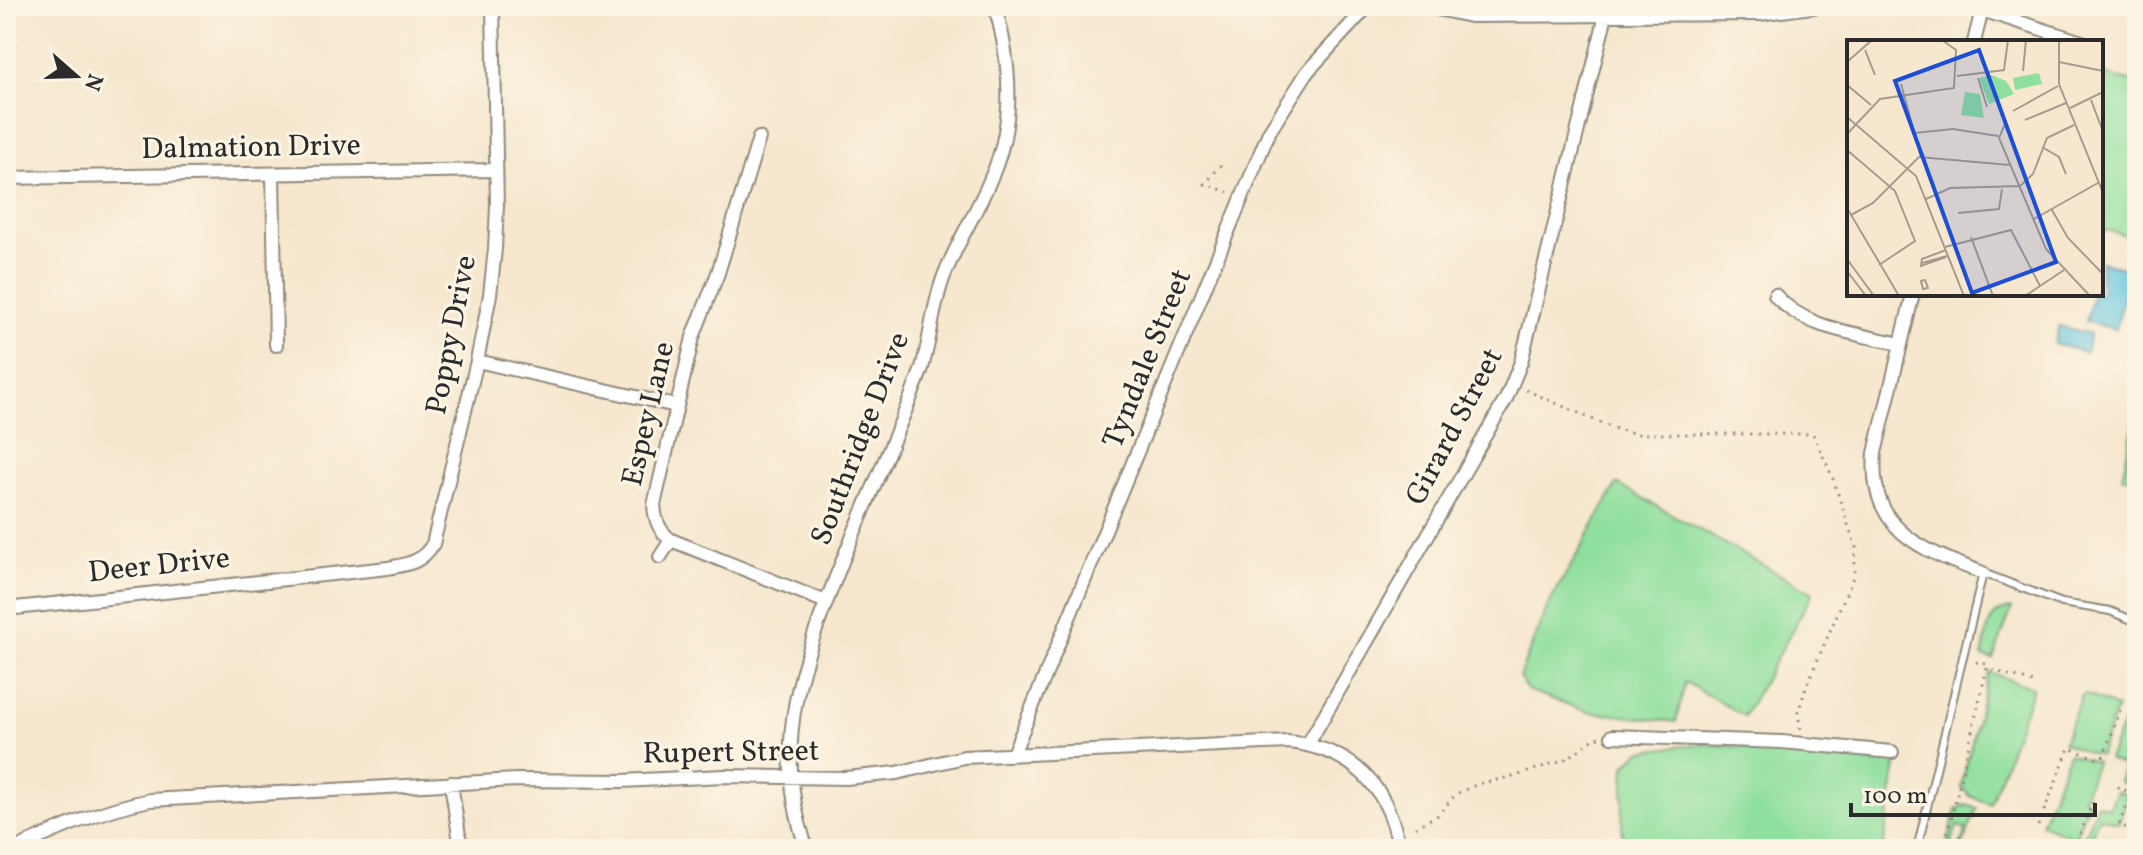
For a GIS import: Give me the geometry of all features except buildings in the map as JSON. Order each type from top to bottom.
[{"type":"street","name":"Poppy Drive","points":[[317,576],[416,563],[433,544],[490,295],[495,249],[496,170],[493,6]]},
{"type":"street","name":"Southridge Drive","points":[[807,849],[796,811],[791,777],[795,695],[803,661],[920,372],[942,281],[1002,149],[1010,90],[1008,62],[995,6]]},
{"type":"street","name":"Tyndale Street","points":[[1013,754],[1269,132],[1308,71],[1368,6]]},
{"type":"street","points":[[1423,6],[1470,16],[1759,14],[1819,6]]},
{"type":"street","points":[[1974,40],[1978,7],[2076,40]]},
{"type":"street","name":"Girard Street","points":[[1308,744],[1506,399],[1527,342],[1606,15]]},
{"type":"street","name":"Espey Lane","points":[[671,540],[659,529],[654,505],[693,337],[718,273],[759,138]]},
{"type":"street","name":"Dalmation Drive","points":[[6,178],[496,170]]},
{"type":"street","points":[[273,174],[276,345]]},
{"type":"street","points":[[1775,295],[1784,306],[1815,323],[1900,344]]},
{"type":"street","points":[[1912,296],[1875,453],[1873,473],[1877,492],[1886,511],[1909,540],[1926,551],[1983,573]]},
{"type":"street","points":[[477,361],[676,406]]},
{"type":"street","points":[[660,557],[671,540],[826,602]]},
{"type":"street","name":"Deer Drive","points":[[6,609],[317,576]]},
{"type":"street","points":[[1612,736],[1803,744],[1892,752]]},
{"type":"street","name":"Rupert Street","points":[[15,849],[83,817],[150,800],[451,783],[884,776],[946,760],[1013,754],[1288,742],[1308,744],[1345,759],[1363,772],[1388,807],[1399,847]]},
{"type":"street","points":[[451,783],[461,849]]},
{"type":"lane","points":[[1917,849],[1983,573],[2062,603],[2110,611],[2137,622]]},
{"type":"path","points":[[1221,165],[1205,184],[1228,192]]},
{"type":"path","points":[[1512,383],[1613,428],[1636,434],[1813,434],[1832,476],[1856,548],[1854,575],[1798,713],[1803,744]]},
{"type":"path","points":[[1976,662],[2033,683]]},
{"type":"path","points":[[1944,849],[1987,668]]},
{"type":"path","points":[[2038,826],[2067,747],[2100,758],[2121,708]]},
{"type":"path","points":[[1415,827],[1438,815],[1456,794],[1568,758],[1595,738],[1612,736]]},
{"type":"path","points":[[2137,781],[2119,825],[2137,832]]},
{"type":"path","points":[[2117,787],[2132,793]]},
{"type":"path","points":[[2077,841],[2093,802]]},
{"type":"green space","points":[[2103,74],[2137,83],[2137,238],[2103,230]]},
{"type":"green space","points":[[2137,408],[2137,481],[2122,477]]},
{"type":"green space","points":[[1617,484],[1813,593],[1744,716],[1685,682],[1676,722],[1588,712],[1527,690],[1519,677],[1548,606]]},
{"type":"green space","points":[[2012,608],[1993,659],[1982,656],[1992,618]]},
{"type":"green space","points":[[1989,672],[2033,688],[1990,804],[1970,796],[1961,787]]},
{"type":"green space","points":[[2083,693],[2117,708],[2099,756],[2063,743]]},
{"type":"green space","points":[[2128,711],[2137,714],[2137,772],[2131,786],[2119,782],[2124,766],[2108,759]]},
{"type":"green space","points":[[1702,744],[1897,759],[1883,849],[1624,849],[1625,766],[1640,751]]},
{"type":"green space","points":[[2069,753],[2096,762],[2083,798],[2089,801],[2075,838],[2041,824]]},
{"type":"green space","points":[[2117,791],[2128,795],[2119,823],[2099,817],[2090,839],[2082,841],[2097,804],[2109,808]]},
{"type":"green space","points":[[1965,805],[1977,808],[1961,849],[1956,849],[1966,829],[1957,826],[1952,849],[1946,849],[1956,809]]},
{"type":"water","points":[[2103,262],[2131,269],[2116,329],[2086,322],[2092,296],[2103,296]]},
{"type":"water","points":[[2059,326],[2090,334],[2086,352],[2054,344]]}]
